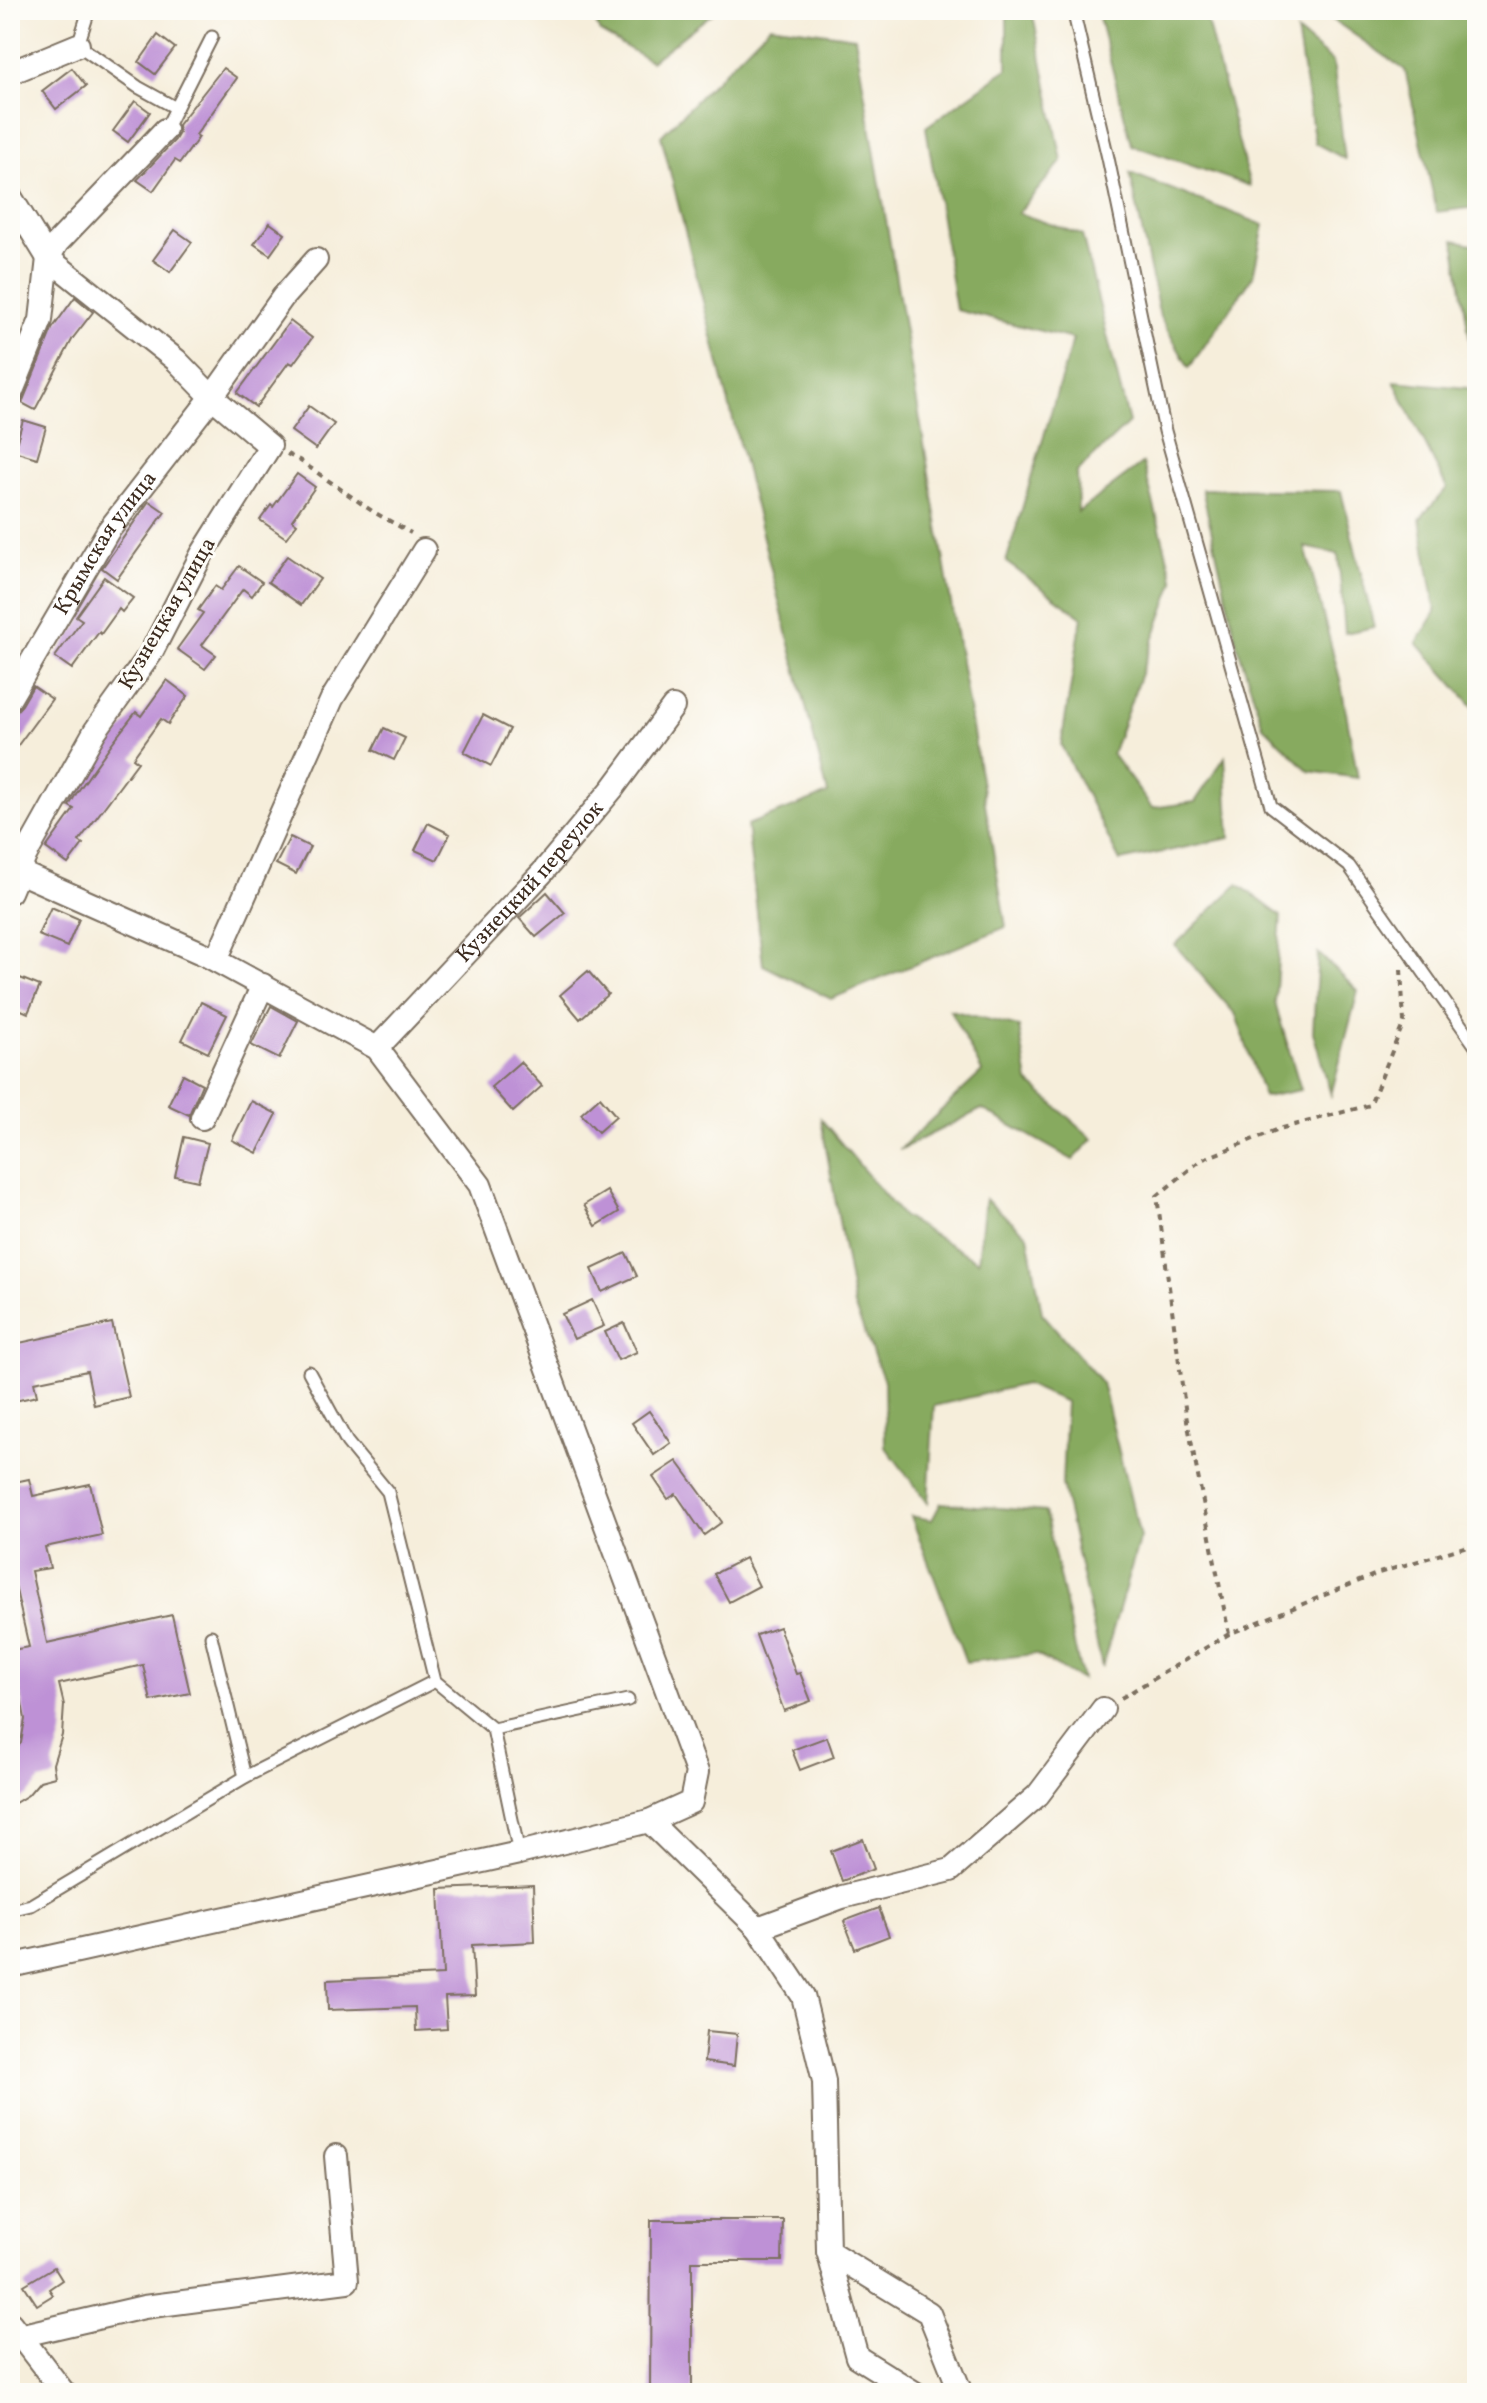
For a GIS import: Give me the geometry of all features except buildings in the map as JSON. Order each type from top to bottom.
[{"type":"street","points":[[10,73],[78,45]]},
{"type":"street","points":[[10,396],[41,320],[48,258],[57,243],[165,130]]},
{"type":"street","points":[[10,196],[48,258],[176,360],[212,397],[270,446]]},
{"type":"street","name":"Крымская улица","points":[[10,698],[108,531],[212,397],[283,297],[316,260]]},
{"type":"street","name":"Кузнецкая улица","points":[[13,878],[95,731],[151,653],[202,554],[270,446]]},
{"type":"street","points":[[216,960],[332,699],[424,550]]},
{"type":"street","name":"Кузнецкий переулок","points":[[377,1048],[542,873],[613,788],[673,707]]},
{"type":"street","points":[[10,1966],[519,1853],[649,1821],[691,1802],[697,1772],[480,1185],[377,1048],[216,960],[13,878]]},
{"type":"street","points":[[202,1118],[263,985]]},
{"type":"street","points":[[758,1928],[842,1897],[951,1870],[1038,1795],[1103,1709]]},
{"type":"street","points":[[649,1821],[758,1928],[803,1996],[824,2081],[828,2251],[857,2357],[915,2393]]},
{"type":"street","points":[[64,2393],[13,2332],[144,2307],[347,2281],[336,2156]]},
{"type":"street","points":[[828,2251],[929,2313],[961,2393]]},
{"type":"lane","points":[[89,10],[78,45],[138,87],[176,108]]},
{"type":"lane","points":[[1073,10],[1108,158],[1165,431],[1271,806],[1349,866],[1477,1048]]},
{"type":"lane","points":[[165,130],[212,37]]},
{"type":"lane","points":[[309,1372],[347,1442],[388,1492],[435,1681],[493,1729],[519,1853]]},
{"type":"lane","points":[[211,1636],[245,1777]]},
{"type":"lane","points":[[10,1910],[31,1905],[245,1777],[435,1681]]},
{"type":"lane","points":[[493,1729],[628,1700]]},
{"type":"path","points":[[270,446],[299,460],[372,511],[416,537],[424,550]]},
{"type":"path","points":[[1229,1634],[1186,1415],[1157,1196],[1201,1160],[1279,1129],[1370,1105],[1404,1022],[1399,937]]},
{"type":"path","points":[[1103,1709],[1229,1634],[1379,1573],[1477,1543]]},
{"type":"green space","points":[[590,10],[717,10],[651,61],[600,32]]},
{"type":"green space","points":[[1007,10],[1032,10],[1062,161],[1018,213],[1082,235],[1129,423],[1077,472],[1078,512],[1143,463],[1174,582],[1112,754],[1152,808],[1195,802],[1225,757],[1230,838],[1120,861],[1061,745],[1082,617],[1006,562],[1073,339],[956,310],[926,127],[1007,69]]},
{"type":"green space","points":[[1097,10],[1204,10],[1250,186],[1132,145]]},
{"type":"green space","points":[[1319,10],[1477,10],[1477,207],[1437,212],[1405,70]]},
{"type":"green space","points":[[770,25],[855,37],[1006,927],[831,999],[763,965],[747,825],[828,794],[661,136]]},
{"type":"green space","points":[[1297,32],[1333,62],[1345,159],[1315,143]]},
{"type":"green space","points":[[1130,173],[1264,225],[1253,276],[1189,368],[1160,317]]},
{"type":"green space","points":[[1454,240],[1477,245],[1477,348],[1471,347]]},
{"type":"green space","points":[[1394,381],[1477,389],[1477,711],[1417,643],[1436,612],[1420,519],[1447,488]]},
{"type":"green space","points":[[1202,489],[1341,491],[1374,627],[1345,633],[1338,554],[1305,547],[1340,679],[1358,778],[1309,771],[1263,726],[1237,644]]},
{"type":"green space","points":[[1238,884],[1281,916],[1275,1003],[1301,1090],[1264,1097],[1236,1015],[1175,945]]},
{"type":"green space","points":[[1318,953],[1358,991],[1331,1095],[1313,1032]]},
{"type":"green space","points":[[950,1010],[1019,1027],[1028,1082],[1093,1139],[1073,1160],[982,1109],[899,1150],[982,1072]]},
{"type":"green space","points":[[821,1119],[902,1216],[978,1261],[985,1199],[1028,1235],[1042,1313],[1102,1383],[1140,1537],[1102,1667],[1062,1484],[1066,1402],[1025,1384],[934,1406],[928,1503],[885,1446],[884,1381],[854,1306]]},
{"type":"green space","points":[[941,1503],[1045,1512],[1082,1680],[1035,1654],[966,1662],[911,1516],[932,1520]]}]
